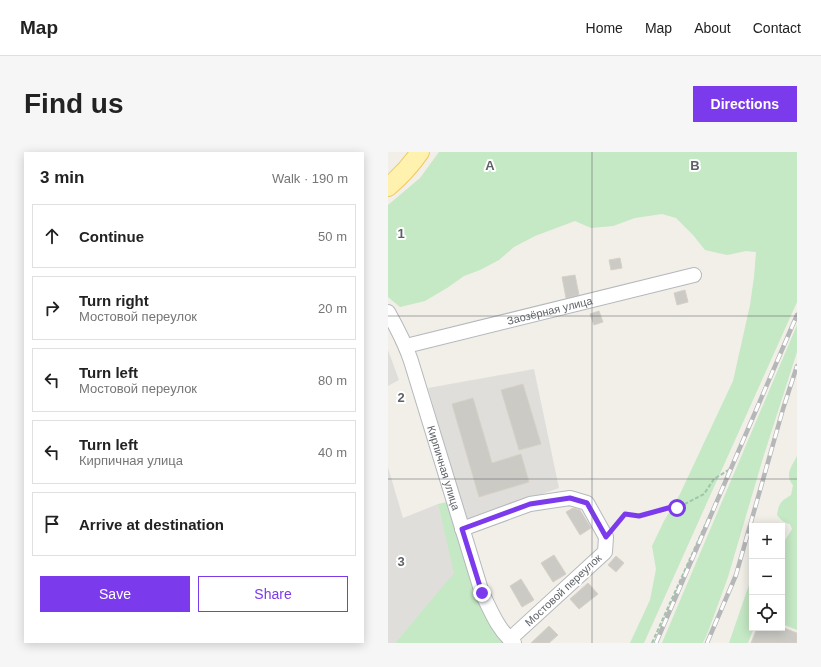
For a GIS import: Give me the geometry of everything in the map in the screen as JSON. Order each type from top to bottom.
[{"type":"main road","points":[[388,187],[396,181],[420,152]]},
{"type":"street","name":"Заозёрная улица","points":[[406,346],[694,276]]},
{"type":"street","name":"Кирпичная улица","points":[[388,312],[394,334],[406,346],[482,593],[500,628],[512,641]]},
{"type":"street","points":[[462,529],[530,504],[570,498],[587,503],[606,537]]},
{"type":"street","name":"Мостовой переулок","points":[[512,641],[605,552],[606,537]]},
{"type":"path","points":[[652,643],[730,469],[797,313]]},
{"type":"path","points":[[606,537],[625,514],[639,516],[668,508],[677,508],[704,494],[714,479],[730,469]]},
{"type":"shaded area","points":[[388,350],[399,380],[388,386]]},
{"type":"shaded area","points":[[534,369],[559,488],[466,521],[428,388]]},
{"type":"shaded area","points":[[388,467],[403,518],[438,504],[455,573],[395,643],[388,643]]},
{"type":"green space","points":[[439,152],[797,152],[797,302],[644,643],[630,643],[650,600],[656,569],[652,546],[664,521],[680,494],[733,381],[750,305],[756,252],[746,251],[727,255],[705,250],[676,218],[662,214],[635,218],[613,226],[591,228],[575,221],[535,236],[514,247],[499,260],[464,276],[425,301],[400,307],[388,297],[388,205],[420,178]]},
{"type":"green space","points":[[797,325],[797,352],[763,458],[728,577],[708,632],[703,643],[662,643]]},
{"type":"green space","points":[[797,456],[797,630],[785,625],[785,540],[792,529],[790,524],[783,521],[777,515],[778,508],[781,503],[784,499],[791,495],[793,485],[790,481],[789,474]]},
{"type":"green space","points":[[447,502],[477,600],[495,634],[506,643],[395,643],[454,573],[438,504]]},
{"type":"green space","points":[[749,585],[749,631],[753,631],[748,643],[729,643]]},
{"type":"building","points":[[620,258],[622,268],[611,270],[609,260]]},
{"type":"building","points":[[575,275],[579,295],[566,298],[562,277]]},
{"type":"building","points":[[685,290],[688,302],[677,305],[674,293]]},
{"type":"building","points":[[599,311],[603,322],[594,325],[590,314]]},
{"type":"building","points":[[523,384],[541,444],[519,450],[501,390]]},
{"type":"building","points":[[473,398],[492,463],[521,454],[529,482],[479,497],[452,404]]},
{"type":"building","points":[[573,508],[580,510],[591,528],[580,535],[566,512]]},
{"type":"building","points":[[554,555],[566,574],[553,582],[541,563]]},
{"type":"building","points":[[616,556],[624,563],[616,572],[608,565]]},
{"type":"building","points":[[521,579],[534,600],[522,607],[510,586]]},
{"type":"building","points":[[588,583],[598,594],[579,609],[570,599]]},
{"type":"building","points":[[549,626],[558,635],[549,643],[531,643]]},
{"type":"building","points":[[785,628],[797,633],[797,643],[751,643],[756,631],[785,631]]},
{"type":"railway","points":[[656,643],[797,315]]},
{"type":"railway","points":[[707,643],[736,575],[783,409],[797,366]]},
{"type":"route","points":[[482,593],[462,529],[530,504],[570,498],[587,503],[606,537],[625,514],[639,516],[668,508],[677,508]]}]
